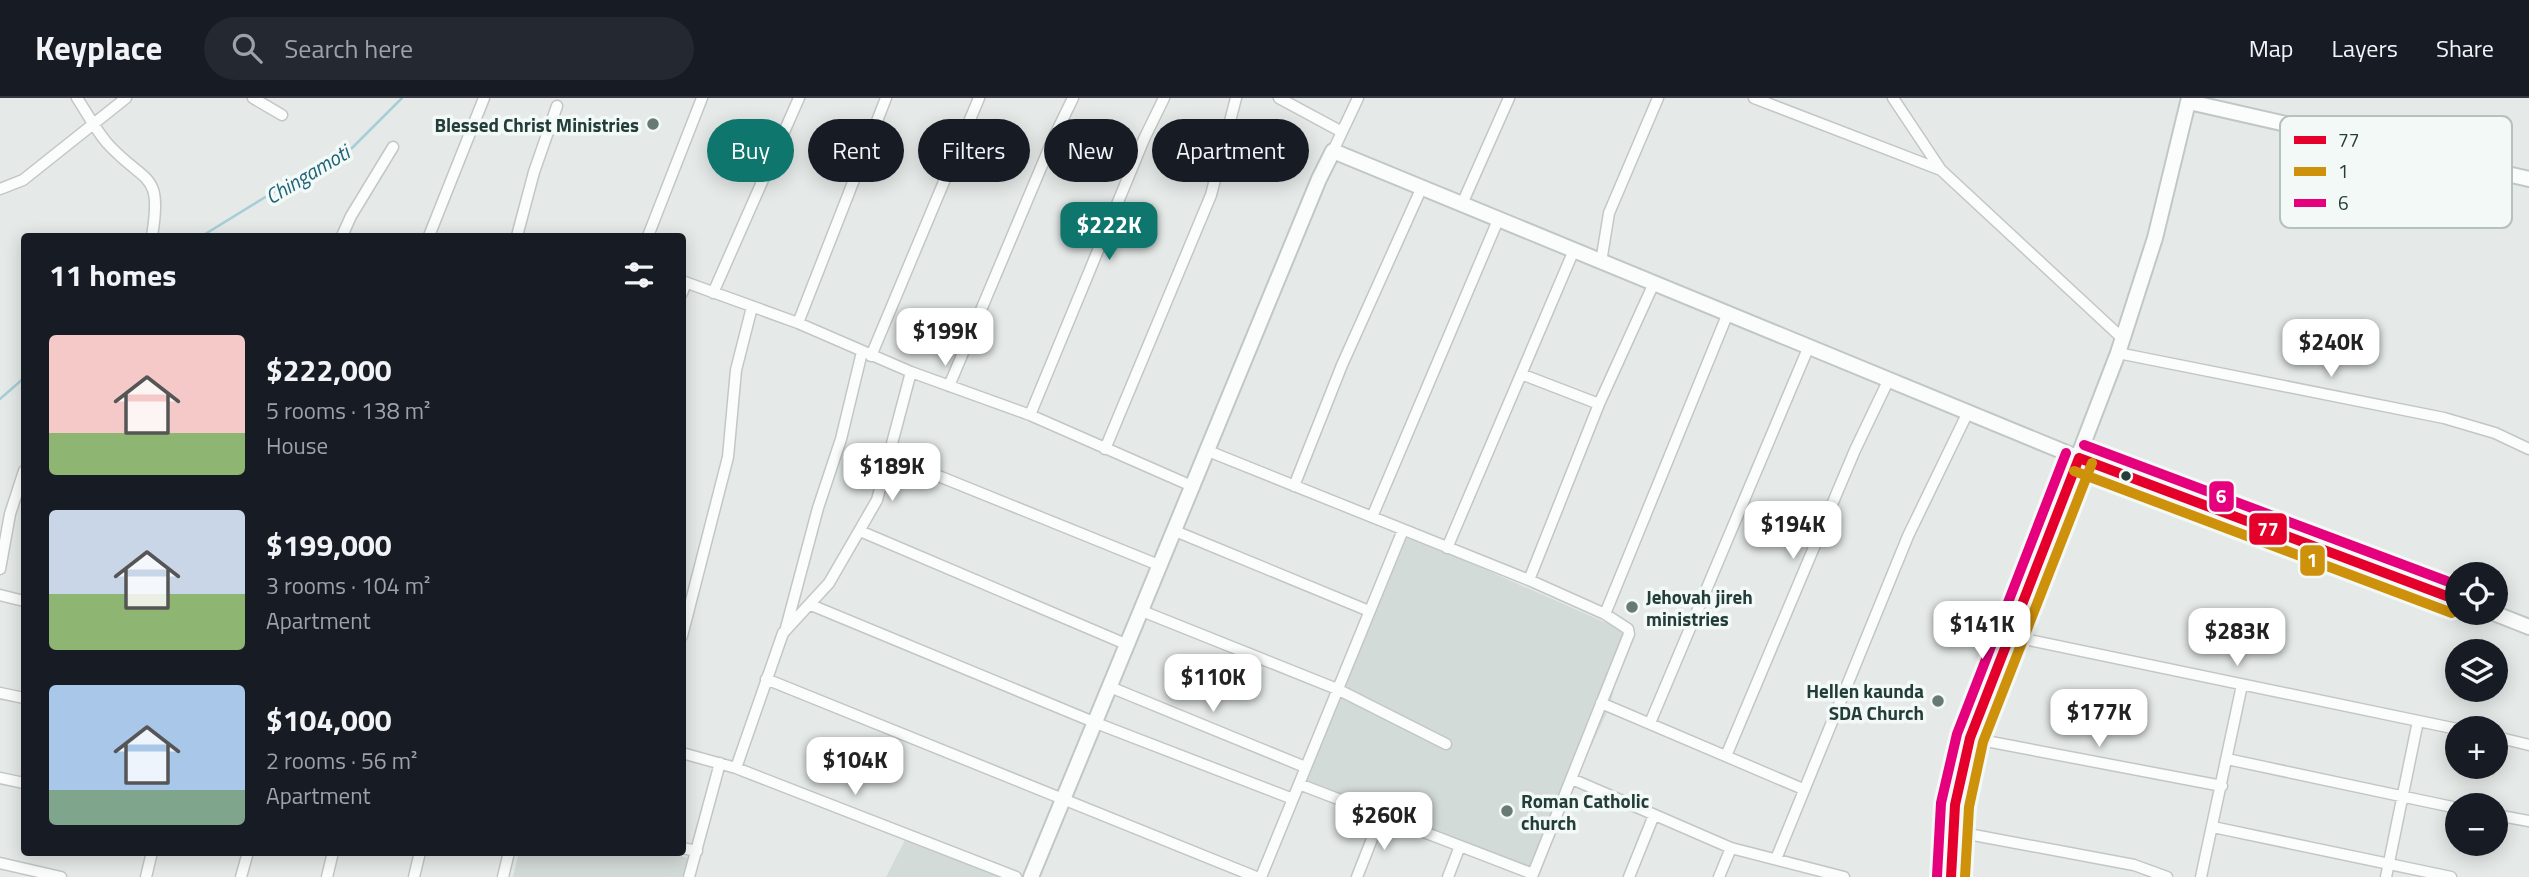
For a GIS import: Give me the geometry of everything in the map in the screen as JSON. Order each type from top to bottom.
[{"type":"main road","points":[[1951,877],[1952,831],[1959,781],[1970,738],[2118,353],[2155,237],[2189,100],[2280,121]]},
{"type":"main road","points":[[1033,876],[1319,179],[1333,151],[2079,458],[2445,595]]},
{"type":"main road","points":[[2508,619],[2529,627]]},
{"type":"street","points":[[77,98],[107,143],[149,181],[158,205],[153,233]]},
{"type":"street","points":[[0,189],[23,180],[126,98]]},
{"type":"street","points":[[253,98],[282,115]]},
{"type":"street","points":[[430,233],[484,98]]},
{"type":"street","points":[[649,233],[702,98]]},
{"type":"street","points":[[713,293],[799,98]]},
{"type":"street","points":[[798,323],[886,98]]},
{"type":"street","points":[[736,768],[786,629],[818,508],[866,354],[979,98]]},
{"type":"street","points":[[949,386],[1073,98]]},
{"type":"street","points":[[1030,415],[1144,139],[1164,98]]},
{"type":"street","points":[[1105,449],[1211,195],[1236,98]]},
{"type":"street","points":[[1279,98],[1342,132]]},
{"type":"street","points":[[1333,151],[1358,98]]},
{"type":"street","points":[[1462,204],[1509,98]]},
{"type":"street","points":[[1601,262],[1609,214],[1658,98]]},
{"type":"street","points":[[1754,98],[1941,170]]},
{"type":"street","points":[[1893,98],[1941,170],[2123,338]]},
{"type":"street","points":[[518,233],[534,172],[557,106]]},
{"type":"street","points":[[343,233],[393,147]]},
{"type":"street","points":[[1294,486],[1342,365],[1406,229],[1422,187]]},
{"type":"street","points":[[1372,517],[1498,220]]},
{"type":"street","points":[[1447,548],[1574,250]]},
{"type":"street","points":[[1529,580],[1599,404],[1654,283]]},
{"type":"street","points":[[686,286],[798,323],[911,372],[1030,415],[1194,486]]},
{"type":"street","points":[[686,620],[728,457],[735,378],[752,307]]},
{"type":"street","points":[[1605,614],[1728,313]]},
{"type":"street","points":[[1650,723],[1809,346]]},
{"type":"street","points":[[2118,353],[2444,418],[2495,433],[2529,449]]},
{"type":"street","points":[[786,629],[829,583],[877,500],[911,372]]},
{"type":"street","points":[[1521,374],[1599,404]]},
{"type":"street","points":[[1727,756],[1855,450],[1889,379]]},
{"type":"street","points":[[1776,859],[1908,536],[1968,412]]},
{"type":"street","points":[[1208,451],[1529,580],[1623,623],[1629,634],[1534,876],[1299,784]]},
{"type":"street","points":[[890,456],[1161,566]]},
{"type":"street","points":[[0,569],[10,514],[21,480]]},
{"type":"street","points":[[766,679],[1065,797],[1258,877],[1293,799],[1403,530]]},
{"type":"street","points":[[860,531],[1128,645]]},
{"type":"street","points":[[1175,531],[1369,611]]},
{"type":"street","points":[[0,595],[21,600]]},
{"type":"street","points":[[811,605],[1096,723],[1293,799]]},
{"type":"street","points":[[1142,611],[1337,689],[1446,744]]},
{"type":"street","points":[[2010,636],[2445,727]]},
{"type":"street","points":[[2200,877],[2242,685]]},
{"type":"street","points":[[1110,687],[1305,767]]},
{"type":"street","points":[[0,693],[21,697]]},
{"type":"street","points":[[1601,703],[1803,789]]},
{"type":"street","points":[[2386,877],[2418,721]]},
{"type":"street","points":[[1970,738],[2222,786]]},
{"type":"street","points":[[2508,740],[2529,744]]},
{"type":"street","points":[[686,754],[736,768],[1016,877]]},
{"type":"street","points":[[2227,759],[2445,806]]},
{"type":"street","points":[[689,877],[720,763]]},
{"type":"street","points":[[0,778],[21,782]]},
{"type":"street","points":[[1572,779],[1731,848],[1812,866],[1844,877]]},
{"type":"street","points":[[1629,877],[1654,815]]},
{"type":"street","points":[[1357,877],[1381,816]]},
{"type":"street","points":[[2508,817],[2529,821]]},
{"type":"street","points":[[2213,827],[2451,877]]},
{"type":"street","points":[[1952,831],[2134,864],[2167,877]]},
{"type":"street","points":[[1448,877],[1460,846]]},
{"type":"street","points":[[1719,877],[1731,848]]},
{"type":"street","points":[[686,849],[696,851]]},
{"type":"street","points":[[146,877],[151,856]]},
{"type":"street","points":[[241,877],[247,856]]},
{"type":"street","points":[[327,877],[332,856]]},
{"type":"street","points":[[414,877],[419,856]]},
{"type":"street","points":[[503,877],[508,856]]},
{"type":"street","points":[[0,863],[61,877]]},
{"type":"street","points":[[1808,877],[1812,866]]},
{"type":"shaded area","points":[[1405,534],[1627,632],[1610,706],[1530,877],[1301,789]]},
{"type":"shaded area","points":[[905,840],[1000,877],[886,877]]},
{"type":"shaded area","points":[[518,856],[688,858],[683,877],[513,877]]},
{"type":"waterway","name":"Chingamoti","points":[[207,233],[332,156],[352,148],[402,98]]},
{"type":"waterway","name":"Chingamoti","points":[[0,399],[21,381]]},
{"type":"transit line","name":"6","points":[[2084,445],[2445,580]]},
{"type":"transit line","name":"6","points":[[1937,876],[1941,803],[1957,734],[2066,453]]},
{"type":"transit line","name":"77","points":[[2079,458],[2445,595]]},
{"type":"transit line","name":"77","points":[[1951,877],[1955,805],[1970,738],[2079,458]]},
{"type":"transit line","name":"1","points":[[1965,877],[1969,807],[1983,742],[2092,463]]},
{"type":"transit line","name":"1","points":[[2074,471],[2445,610]]},
{"type":"place","name":"Blessed Christ Ministries","points":[[653,124]]},
{"type":"place","name":"Jehovah jireh ministries","points":[[1632,607]]},
{"type":"place","name":"Hellen kaunda SDA Church","points":[[1938,701]]},
{"type":"place","name":"Roman Catholic church","points":[[1507,811]]}]
